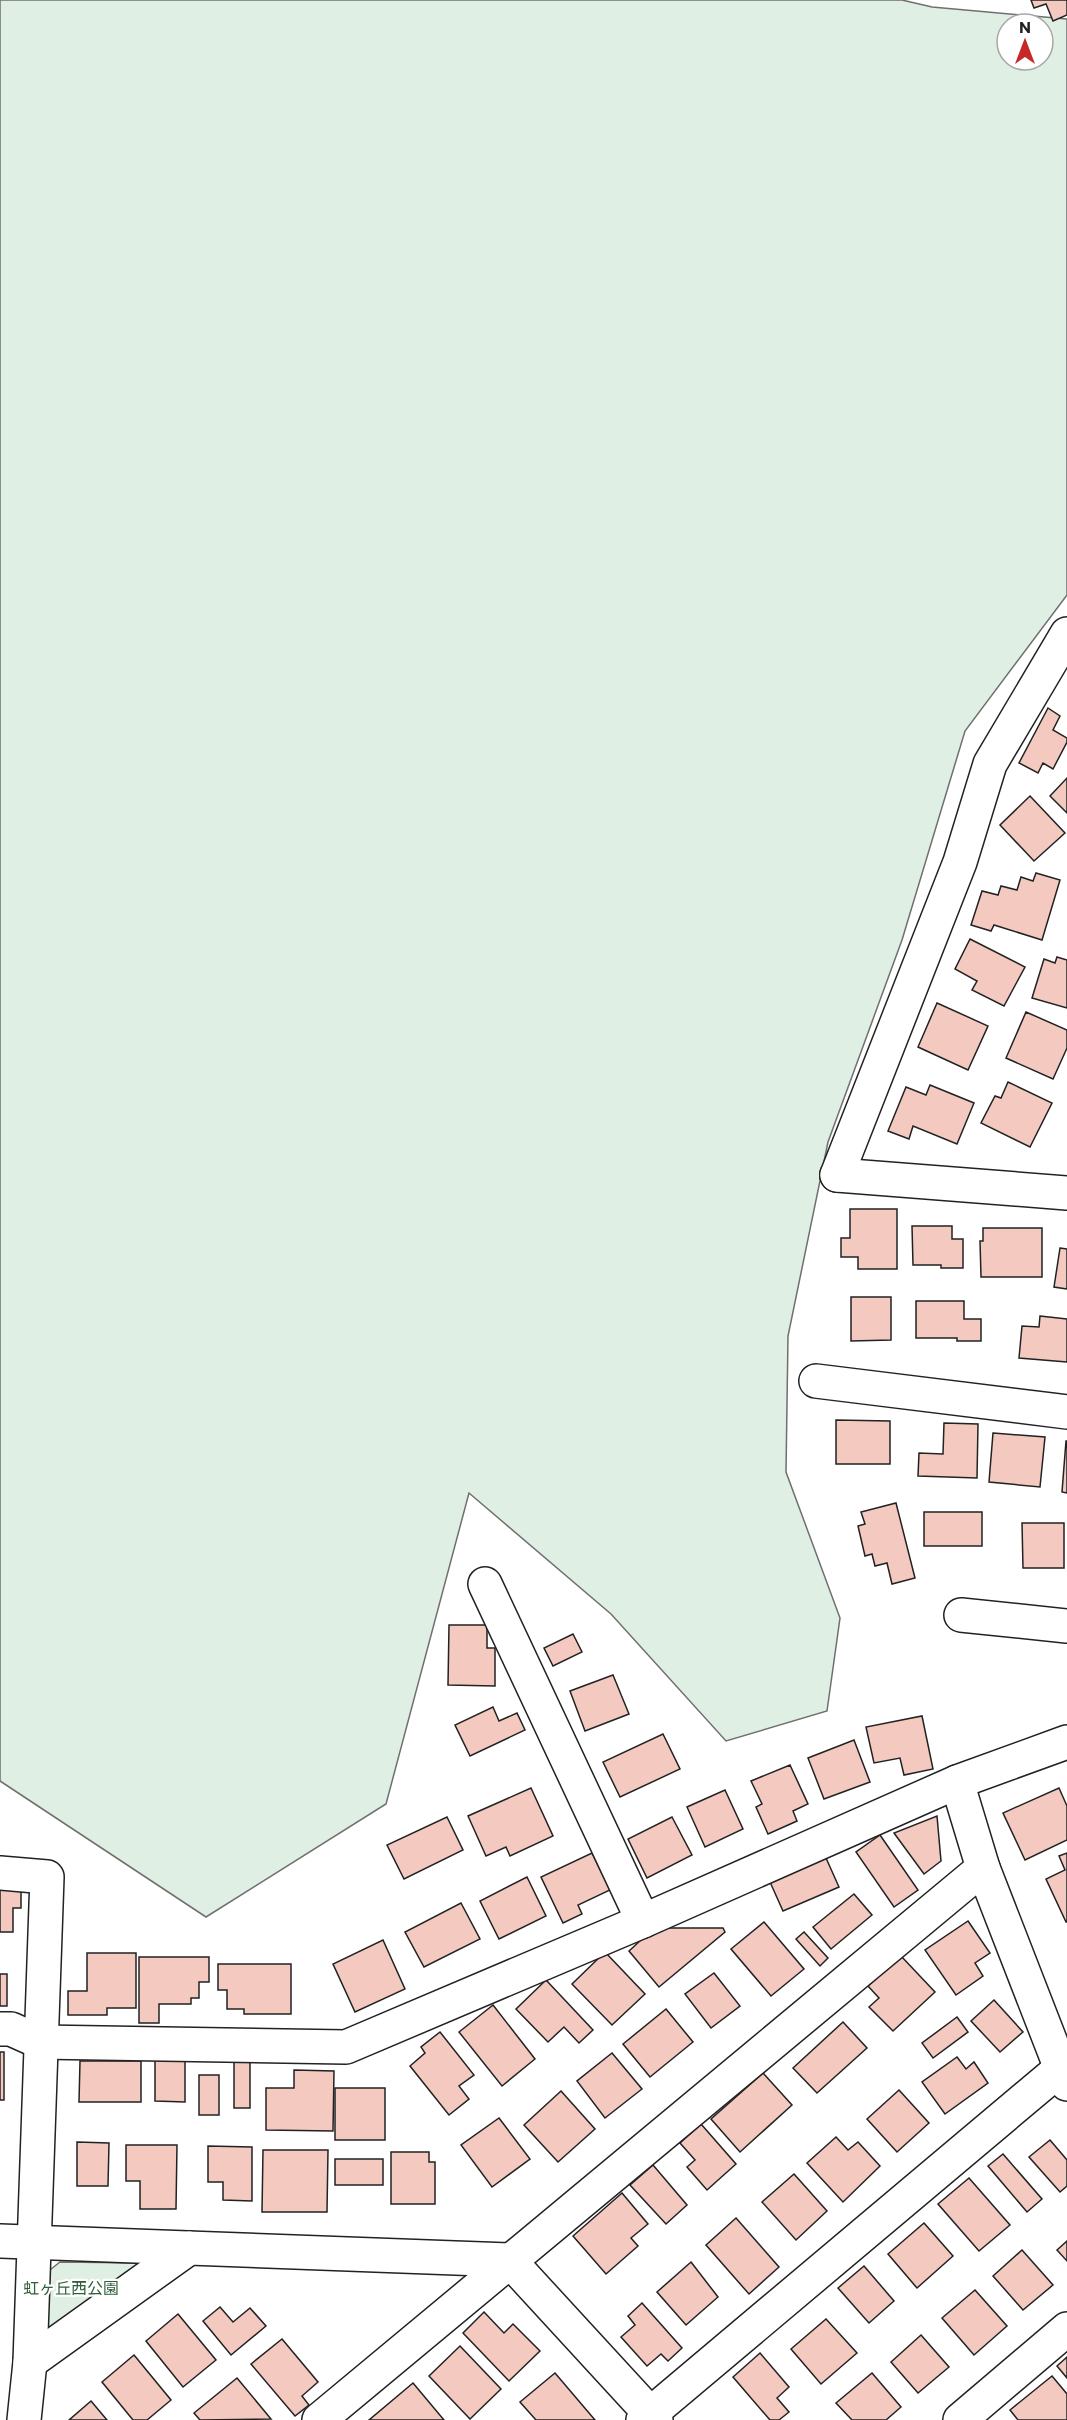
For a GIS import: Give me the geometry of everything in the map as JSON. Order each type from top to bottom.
[{"type":"street","points":[[1067,634],[990,764],[960,862],[837,1174],[1067,1192]]},
{"type":"street","points":[[816,1381],[1067,1412]]},
{"type":"street","points":[[485,1584],[643,1921]]},
{"type":"street","points":[[961,1615],[1067,1626]]},
{"type":"street","points":[[0,2029],[11,2029],[40,2042],[346,2047],[643,1921],[957,1782],[1067,1742]]},
{"type":"street","points":[[0,2241],[509,2260],[650,2418],[1063,2077],[983,1868],[957,1782]]},
{"type":"street","points":[[318,2420],[983,1868]]},
{"type":"street","points":[[0,1873],[48,1877],[40,2042],[30,2362],[24,2420]]},
{"type":"street","points":[[30,2362],[189,2248]]},
{"type":"street","points":[[960,2420],[1067,2329]]},
{"type":"green space","points":[[0,0],[902,0],[932,7],[995,13],[995,72],[1055,72],[1055,18],[1067,19],[1067,595],[965,731],[902,940],[828,1142],[788,1336],[786,1472],[840,1618],[827,1711],[726,1741],[611,1614],[469,1493],[386,1804],[206,1917],[0,1781]]},
{"type":"green space","name":"虹ヶ丘西公園","points":[[60,2262],[140,2263],[44,2342],[46,2273]]},
{"type":"building","points":[[1031,0],[1067,0],[1067,15],[1055,20],[1055,12],[1049,12],[1046,4],[1034,8]]},
{"type":"building","points":[[1048,708],[1060,716],[1053,730],[1067,738],[1067,742],[1053,769],[1043,763],[1038,773],[1019,763]]},
{"type":"building","points":[[1067,778],[1067,813],[1050,796]]},
{"type":"building","points":[[1030,796],[1065,833],[1034,861],[1000,825]]},
{"type":"building","points":[[1036,873],[1060,880],[1042,940],[994,925],[991,931],[971,925],[982,891],[998,895],[1001,886],[1017,890],[1021,877],[1033,881]]},
{"type":"building","points":[[970,939],[1025,967],[1004,1006],[972,990],[977,981],[955,969]]},
{"type":"building","points":[[1057,957],[1067,960],[1067,1008],[1032,998],[1044,959],[1055,963]]},
{"type":"building","points":[[937,1003],[988,1026],[968,1070],[918,1047]]},
{"type":"building","points":[[1026,1012],[1067,1030],[1067,1048],[1053,1079],[1006,1058]]},
{"type":"building","points":[[1008,1082],[1052,1103],[1030,1147],[981,1123],[995,1096],[1001,1098]]},
{"type":"building","points":[[930,1085],[974,1103],[957,1144],[913,1126],[909,1139],[888,1131],[906,1087],[926,1095]]},
{"type":"building","points":[[850,1209],[897,1209],[897,1269],[858,1269],[858,1257],[841,1257],[841,1238],[850,1238]]},
{"type":"building","points":[[912,1226],[952,1226],[952,1239],[963,1239],[963,1268],[913,1265]]},
{"type":"building","points":[[983,1228],[1042,1228],[1042,1277],[981,1277],[980,1241],[983,1241]]},
{"type":"building","points":[[1060,1248],[1067,1249],[1067,1289],[1054,1287]]},
{"type":"building","points":[[851,1297],[891,1297],[891,1340],[851,1341]]},
{"type":"building","points":[[916,1301],[964,1301],[964,1319],[981,1319],[981,1341],[957,1341],[957,1338],[916,1338]]},
{"type":"building","points":[[1040,1316],[1067,1319],[1067,1362],[1019,1358],[1022,1326],[1039,1327]]},
{"type":"building","points":[[836,1420],[890,1421],[890,1464],[836,1464]]},
{"type":"building","points":[[944,1423],[978,1424],[977,1478],[918,1476],[919,1453],[943,1454]]},
{"type":"building","points":[[993,1433],[1045,1437],[1040,1487],[989,1482]]},
{"type":"building","points":[[1067,1441],[1067,1493],[1062,1492]]},
{"type":"building","points":[[896,1503],[915,1578],[892,1584],[887,1563],[875,1566],[872,1554],[865,1556],[858,1526],[865,1524],[861,1512]]},
{"type":"building","points":[[924,1512],[982,1512],[982,1546],[924,1546]]},
{"type":"building","points":[[1022,1523],[1064,1523],[1064,1568],[1023,1568]]},
{"type":"building","points":[[449,1625],[487,1625],[487,1648],[495,1648],[495,1686],[448,1685]]},
{"type":"building","points":[[573,1634],[582,1652],[553,1666],[544,1648]]},
{"type":"building","points":[[613,1675],[629,1714],[585,1731],[570,1691]]},
{"type":"building","points":[[493,1707],[499,1721],[517,1713],[525,1730],[470,1756],[455,1725]]},
{"type":"building","points":[[922,1716],[933,1769],[904,1775],[900,1758],[874,1763],[866,1727]]},
{"type":"building","points":[[663,1734],[680,1769],[620,1797],[603,1762]]},
{"type":"building","points":[[854,1740],[870,1782],[824,1799],[808,1758]]},
{"type":"building","points":[[790,1765],[808,1804],[793,1811],[797,1821],[768,1834],[756,1807],[762,1804],[751,1781]]},
{"type":"building","points":[[531,1788],[553,1836],[510,1856],[506,1847],[486,1856],[468,1816]]},
{"type":"building","points":[[1059,1788],[1067,1806],[1067,1840],[1025,1860],[1003,1813]]},
{"type":"building","points":[[725,1790],[743,1829],[705,1847],[687,1807]]},
{"type":"building","points":[[937,1816],[941,1861],[924,1874],[894,1833]]},
{"type":"building","points":[[447,1817],[463,1850],[404,1879],[387,1845]]},
{"type":"building","points":[[672,1817],[692,1855],[647,1878],[628,1839]]},
{"type":"building","points":[[880,1835],[918,1890],[894,1907],[856,1852]]},
{"type":"building","points":[[592,1853],[610,1890],[578,1905],[582,1914],[563,1923],[541,1877]]},
{"type":"building","points":[[1067,1853],[1066,1922],[1046,1879],[1065,1870],[1059,1856]]},
{"type":"building","points":[[826,1858],[839,1887],[783,1911],[770,1882]]},
{"type":"building","points":[[527,1877],[546,1916],[499,1939],[480,1901]]},
{"type":"building","points":[[0,1890],[21,1890],[21,1908],[13,1908],[13,1932],[0,1932]]},
{"type":"building","points":[[854,1894],[872,1915],[831,1949],[813,1927]]},
{"type":"building","points":[[461,1903],[480,1939],[424,1967],[405,1932]]},
{"type":"building","points":[[968,1921],[990,1953],[975,1963],[983,1976],[956,1995],[925,1950]]},
{"type":"building","points":[[764,1922],[804,1969],[771,1996],[731,1949]]},
{"type":"building","points":[[654,1928],[723,1928],[725,1932],[659,1987],[629,1951]]},
{"type":"building","points":[[804,1932],[828,1958],[820,1966],[796,1939]]},
{"type":"building","points":[[383,1940],[405,1989],[355,2012],[333,1964]]},
{"type":"building","points":[[605,1952],[645,1994],[612,2025],[572,1984]]},
{"type":"building","points":[[87,1953],[136,1953],[136,2008],[107,2008],[107,2015],[68,2015],[68,1991],[87,1991]]},
{"type":"building","points":[[901,1956],[935,1992],[893,2031],[869,2007],[879,1998],[868,1986]]},
{"type":"building","points":[[139,1957],[209,1957],[209,1982],[199,1982],[199,1998],[191,1998],[191,2004],[159,2004],[159,2023],[139,2023]]},
{"type":"building","points":[[218,1964],[291,1964],[291,2014],[244,2014],[244,2009],[227,2009],[227,1990],[218,1990]]},
{"type":"building","points":[[714,1973],[740,2006],[711,2028],[685,1994]]},
{"type":"building","points":[[0,1974],[7,1974],[7,2006],[0,2006]]},
{"type":"building","points":[[546,1980],[593,2030],[579,2043],[564,2027],[548,2042],[516,2009]]},
{"type":"building","points":[[994,2000],[1023,2032],[1000,2052],[971,2021]]},
{"type":"building","points":[[493,2005],[535,2059],[502,2086],[459,2032]]},
{"type":"building","points":[[666,2009],[693,2042],[650,2077],[623,2044]]},
{"type":"building","points":[[957,2017],[968,2032],[933,2058],[922,2043]]},
{"type":"building","points":[[843,2022],[867,2048],[817,2093],[793,2068]]},
{"type":"building","points":[[440,2032],[474,2075],[459,2086],[469,2099],[449,2115],[410,2066],[425,2053],[421,2047]]},
{"type":"building","points":[[0,2052],[4,2052],[4,2100],[0,2100]]},
{"type":"building","points":[[612,2053],[642,2089],[605,2118],[577,2081]]},
{"type":"building","points":[[957,2057],[966,2069],[974,2062],[988,2083],[945,2114],[922,2082]]},
{"type":"building","points":[[155,2058],[185,2059],[185,2102],[155,2101]]},
{"type":"building","points":[[234,2060],[250,2060],[250,2108],[234,2108]]},
{"type":"building","points":[[80,2061],[141,2061],[141,2102],[79,2102]]},
{"type":"building","points":[[294,2070],[334,2071],[333,2131],[266,2130],[266,2088],[294,2088]]},
{"type":"building","points":[[763,2073],[792,2105],[740,2152],[711,2119]]},
{"type":"building","points":[[199,2075],[219,2075],[219,2115],[199,2115]]},
{"type":"building","points":[[335,2088],[385,2088],[385,2140],[335,2140]]},
{"type":"building","points":[[899,2090],[929,2123],[897,2152],[867,2119]]},
{"type":"building","points":[[561,2091],[595,2129],[558,2162],[524,2125]]},
{"type":"building","points":[[499,2118],[530,2159],[492,2187],[461,2145]]},
{"type":"building","points":[[701,2124],[736,2164],[707,2190],[687,2167],[695,2160],[680,2143]]},
{"type":"building","points":[[836,2137],[848,2150],[858,2142],[880,2166],[843,2202],[807,2163]]},
{"type":"building","points":[[1050,2140],[1067,2160],[1067,2186],[1060,2192],[1029,2157]]},
{"type":"building","points":[[77,2142],[109,2143],[108,2186],[77,2186]]},
{"type":"building","points":[[126,2145],[177,2145],[176,2209],[140,2209],[140,2181],[126,2181]]},
{"type":"building","points":[[208,2146],[252,2147],[252,2201],[223,2200],[223,2182],[208,2182]]},
{"type":"building","points":[[263,2150],[328,2150],[327,2212],[262,2212]]},
{"type":"building","points":[[391,2152],[429,2152],[429,2162],[435,2162],[435,2204],[391,2204]]},
{"type":"building","points":[[1003,2154],[1042,2199],[1027,2212],[988,2166]]},
{"type":"building","points":[[335,2159],[383,2159],[383,2185],[335,2185]]},
{"type":"building","points":[[653,2165],[687,2205],[666,2224],[630,2185]]},
{"type":"building","points":[[794,2174],[827,2211],[796,2240],[762,2202]]},
{"type":"building","points":[[969,2178],[1010,2225],[979,2251],[938,2204]]},
{"type":"building","points":[[622,2193],[648,2224],[631,2238],[638,2246],[606,2274],[573,2236]]},
{"type":"building","points":[[736,2218],[779,2267],[749,2294],[706,2245]]},
{"type":"building","points":[[924,2223],[953,2256],[917,2288],[888,2254]]},
{"type":"building","points":[[1067,2241],[1067,2261],[1057,2250]]},
{"type":"building","points":[[1022,2250],[1053,2285],[1023,2310],[993,2276]]},
{"type":"building","points":[[691,2262],[718,2297],[686,2325],[657,2292]]},
{"type":"building","points":[[864,2266],[894,2301],[869,2323],[838,2288]]},
{"type":"building","points":[[975,2290],[1007,2326],[974,2355],[942,2318]]},
{"type":"building","points":[[642,2303],[682,2348],[668,2361],[661,2354],[647,2366],[621,2337],[635,2325],[628,2316]]},
{"type":"building","points":[[220,2307],[233,2322],[250,2308],[266,2326],[231,2355],[203,2321]]},
{"type":"building","points":[[484,2312],[504,2333],[513,2324],[540,2351],[509,2381],[463,2333]]},
{"type":"building","points":[[178,2314],[216,2360],[183,2387],[146,2341]]},
{"type":"building","points":[[826,2319],[857,2353],[821,2384],[791,2349]]},
{"type":"building","points":[[921,2335],[949,2367],[918,2393],[891,2362]]},
{"type":"building","points":[[282,2339],[318,2382],[302,2396],[309,2405],[295,2416],[251,2364]]},
{"type":"building","points":[[460,2346],[501,2389],[470,2419],[429,2376]]},
{"type":"building","points":[[760,2353],[789,2387],[777,2398],[789,2412],[779,2420],[770,2420],[733,2377]]},
{"type":"building","points":[[134,2355],[171,2400],[147,2420],[133,2420],[102,2382]]},
{"type":"building","points":[[1067,2357],[1067,2378],[1057,2366]]},
{"type":"building","points":[[555,2373],[595,2420],[536,2420],[520,2402]]},
{"type":"building","points":[[872,2373],[901,2407],[886,2420],[852,2420],[836,2403]]},
{"type":"building","points":[[1052,2376],[1067,2394],[1067,2420],[1018,2420],[1010,2410]]},
{"type":"building","points":[[237,2378],[271,2419],[200,2420],[194,2413]]},
{"type":"building","points":[[413,2383],[444,2420],[369,2420]]},
{"type":"building","points":[[91,2401],[107,2420],[69,2420]]}]
